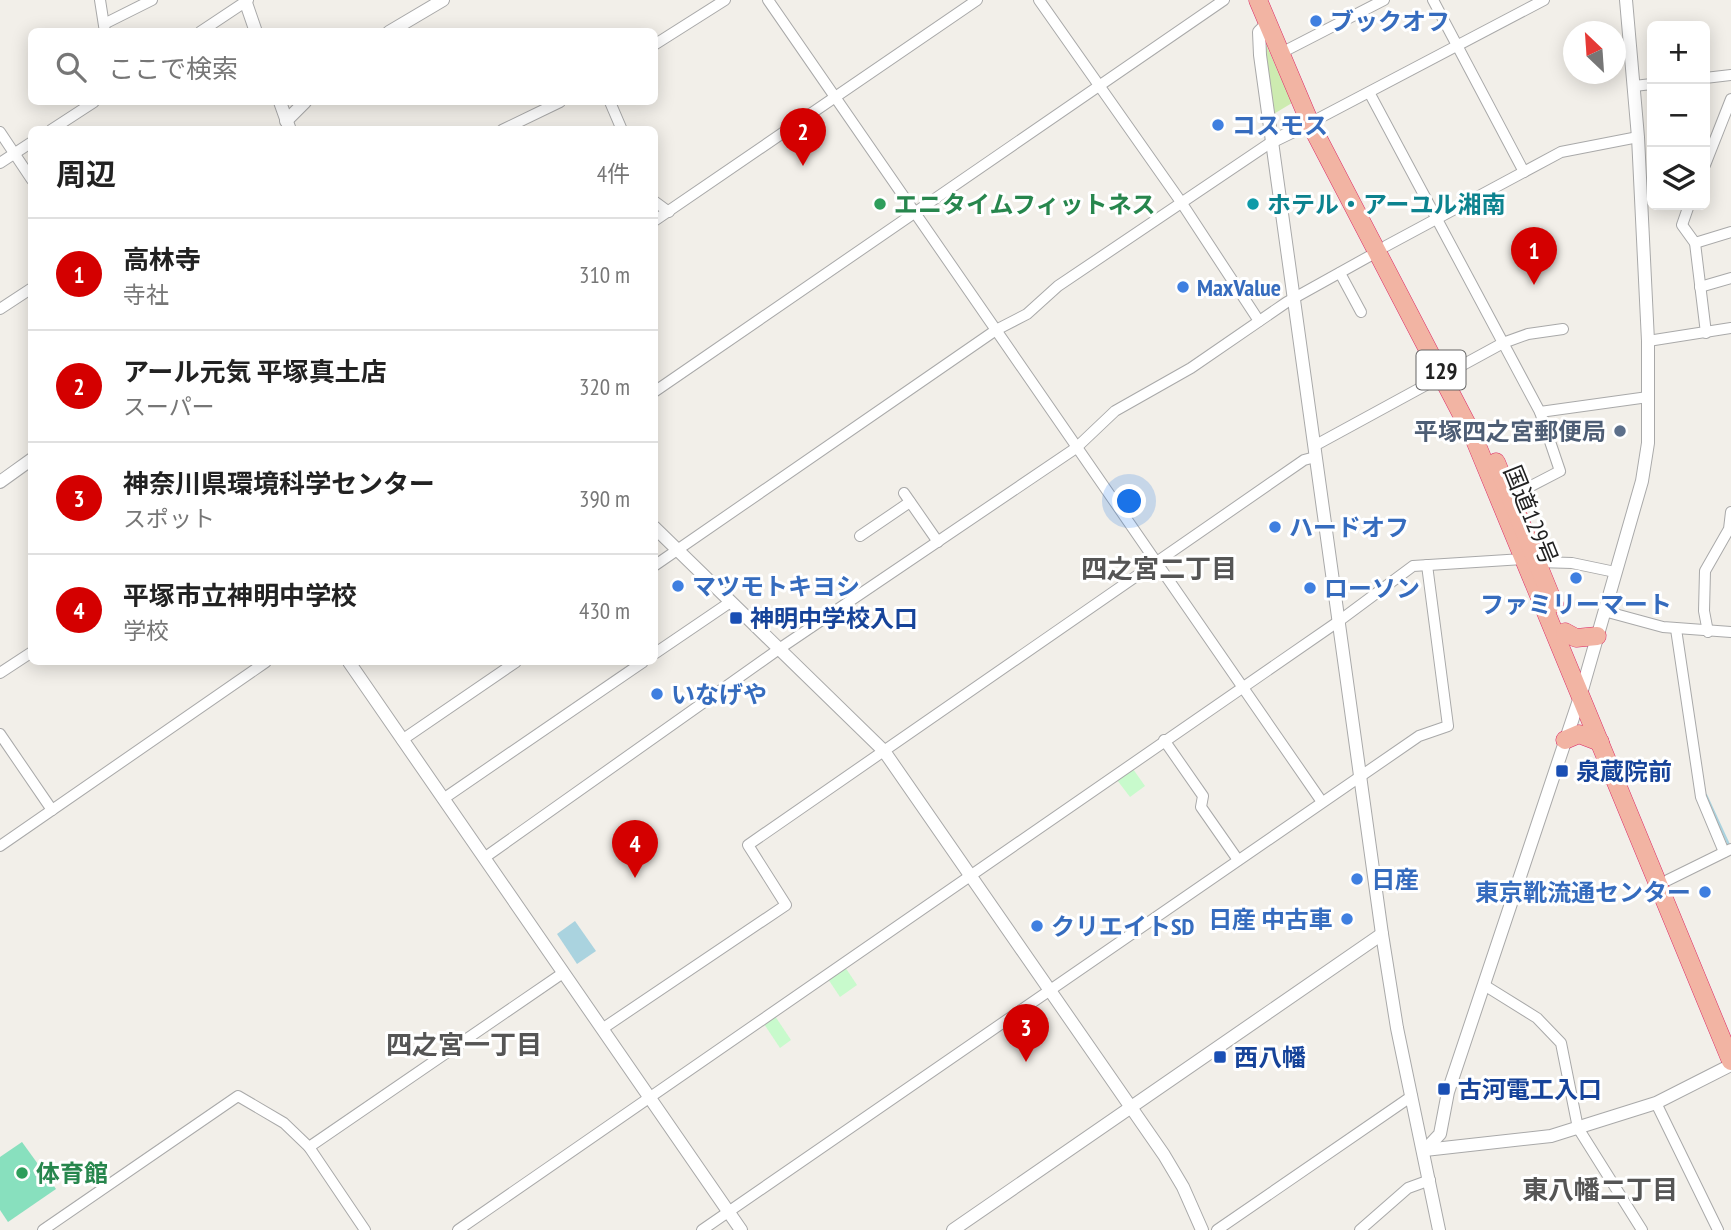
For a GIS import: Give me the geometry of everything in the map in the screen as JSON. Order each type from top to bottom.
[{"type":"highway","name":"国道129号","points":[[1258,0],[1315,121],[1448,372],[1510,497],[1580,697],[1731,1063]]},
{"type":"highway","name":"国道129号","points":[[1269,0],[1284,52]]},
{"type":"highway","name":"国道129号","points":[[1448,372],[1474,438],[1565,632],[1731,1031]]},
{"type":"highway","points":[[1565,632],[1576,638],[1597,636]]},
{"type":"highway","points":[[1565,740],[1579,734],[1600,742]]},
{"type":"street","points":[[100,0],[105,28],[152,0]]},
{"type":"street","points":[[206,28],[246,0],[255,28]]},
{"type":"street","points":[[396,28],[443,0]]},
{"type":"street","points":[[658,42],[725,0]]},
{"type":"street","points":[[768,0],[1322,802]]},
{"type":"street","points":[[658,219],[977,0]]},
{"type":"street","points":[[1040,0],[1181,202],[1259,321]]},
{"type":"street","points":[[658,388],[1224,0]]},
{"type":"street","points":[[1284,52],[1384,0]]},
{"type":"street","points":[[1433,0],[1524,172]]},
{"type":"street","points":[[658,563],[996,330],[1027,314],[1058,286],[1273,141],[1370,94],[1544,0]]},
{"type":"street","points":[[1425,1150],[1440,1134],[1448,1092],[1580,697],[1642,481],[1648,443],[1648,341],[1638,137],[1626,0]]},
{"type":"street","points":[[1267,24],[1259,32],[1258,41],[1382,934],[1439,1230]]},
{"type":"street","points":[[1710,77],[1731,75]]},
{"type":"street","points":[[1634,86],[1647,85]]},
{"type":"street","points":[[1370,94],[1540,412],[1560,471],[1510,497]]},
{"type":"street","points":[[1729,104],[1731,123]]},
{"type":"street","points":[[1710,152],[1729,104]]},
{"type":"street","points":[[57,126],[88,105]]},
{"type":"street","points":[[281,105],[285,126]]},
{"type":"street","points":[[286,126],[303,105]]},
{"type":"street","points":[[510,126],[554,105]]},
{"type":"street","points":[[611,105],[620,126]]},
{"type":"street","points":[[0,132],[28,174]]},
{"type":"street","points":[[484,858],[779,649],[1076,448],[1115,411],[1191,368],[1293,298],[1561,152],[1638,137]]},
{"type":"street","points":[[0,163],[28,144]]},
{"type":"street","points":[[658,204],[669,212]]},
{"type":"street","points":[[1687,210],[1682,225],[1695,243],[1706,334]]},
{"type":"street","points":[[1695,243],[1731,232]]},
{"type":"street","points":[[1340,272],[1360,312]]},
{"type":"street","points":[[1700,287],[1731,278]]},
{"type":"street","points":[[0,309],[28,291]]},
{"type":"street","points":[[1648,341],[1731,328]]},
{"type":"street","points":[[602,1029],[786,905],[748,845],[1314,452],[1448,372],[1503,343],[1528,334],[1563,329]]},
{"type":"street","points":[[1540,412],[1648,397]]},
{"type":"street","points":[[0,482],[28,462]]},
{"type":"street","points":[[860,536],[907,498],[938,542]]},
{"type":"street","points":[[1708,632],[1704,611],[1705,571],[1729,528],[1728,513],[1731,512]]},
{"type":"street","points":[[658,531],[729,603],[884,751],[1132,1107],[1183,1187],[1201,1230]]},
{"type":"street","points":[[460,1229],[1339,621],[1413,566],[1530,560],[1572,562],[1615,572]]},
{"type":"street","points":[[702,1230],[1360,775],[1419,736],[1448,726],[1427,565]]},
{"type":"street","points":[[658,651],[729,603]]},
{"type":"street","points":[[1604,611],[1676,629],[1728,632],[1731,644]]},
{"type":"street","points":[[1668,880],[1727,850],[1701,797],[1676,629]]},
{"type":"street","points":[[0,673],[28,655]]},
{"type":"street","points":[[0,846],[262,665]]},
{"type":"street","points":[[351,665],[741,1230]]},
{"type":"street","points":[[402,740],[512,665]]},
{"type":"street","points":[[443,799],[639,665]]},
{"type":"street","points":[[0,734],[52,810]]},
{"type":"street","points":[[1164,740],[1203,796],[1201,807],[1238,860]]},
{"type":"street","points":[[953,1230],[1382,934]]},
{"type":"street","points":[[309,1147],[563,973]]},
{"type":"street","points":[[1484,985],[1537,1018],[1561,1042],[1578,1128],[1642,1230]]},
{"type":"street","points":[[1425,1150],[1517,1142],[1578,1128],[1656,1103],[1731,1063]]},
{"type":"street","points":[[43,1230],[238,1096],[284,1123],[309,1147],[365,1230]]},
{"type":"street","points":[[1217,1230],[1412,1097]]},
{"type":"street","points":[[1656,1103],[1718,1230]]},
{"type":"street","points":[[1360,1230],[1408,1188],[1430,1180]]},
{"type":"green space","points":[[1265,42],[1292,103],[1272,115],[1262,45]]},
{"type":"green space","points":[[1133,769],[1145,786],[1130,797],[1117,780]]},
{"type":"green space","points":[[845,967],[857,985],[840,997],[828,979]]},
{"type":"green space","points":[[775,1016],[791,1040],[780,1048],[764,1024]]},
{"type":"green space","name":"体育館","points":[[22,1142],[56,1189],[8,1222],[0,1210],[0,1157]]},
{"type":"water","points":[[575,921],[596,951],[577,964],[557,934]]},
{"type":"waterway","points":[[1706,795],[1729,845]]},
{"type":"place","name":"ブックオフ","points":[[1316,21]]},
{"type":"place","name":"コスモス","points":[[1218,125]]},
{"type":"place","name":"アール元気 平塚真土店","points":[[803,166]]},
{"type":"place","name":"エニタイムフィットネス","points":[[880,204]]},
{"type":"place","name":"ホテル・アーユル湘南","points":[[1253,204]]},
{"type":"place","name":"高林寺","points":[[1534,285]]},
{"type":"place","name":"MaxValue","points":[[1183,287]]},
{"type":"place","name":"平塚四之宮郵便局","points":[[1620,431]]},
{"type":"place","name":"ハードオフ","points":[[1275,527]]},
{"type":"place","name":"ファミリーマート","points":[[1576,578]]},
{"type":"place","name":"マツモトキヨシ","points":[[678,586]]},
{"type":"place","name":"ローソン","points":[[1310,588]]},
{"type":"place","name":"神明中学校入口","points":[[736,618]]},
{"type":"place","name":"いなげや","points":[[657,694]]},
{"type":"place","name":"泉蔵院前","points":[[1562,771]]},
{"type":"place","name":"平塚市立神明中学校","points":[[635,878]]},
{"type":"place","name":"日産","points":[[1357,879]]},
{"type":"place","name":"東京靴流通センター","points":[[1705,892]]},
{"type":"place","name":"日産 中古車","points":[[1347,919]]},
{"type":"place","name":"クリエイトSD","points":[[1037,926]]},
{"type":"place","name":"西八幡","points":[[1220,1057]]},
{"type":"place","name":"神奈川県環境科学センター","points":[[1026,1062]]},
{"type":"place","name":"古河電工入口","points":[[1444,1089]]},
{"type":"place","name":"体育館","points":[[22,1173]]},
{"type":"district","name":"四之宮二丁目","points":[[1159,568]]},
{"type":"district","name":"四之宮一丁目","points":[[464,1044]]},
{"type":"district","name":"東八幡二丁目","points":[[1600,1189]]}]
